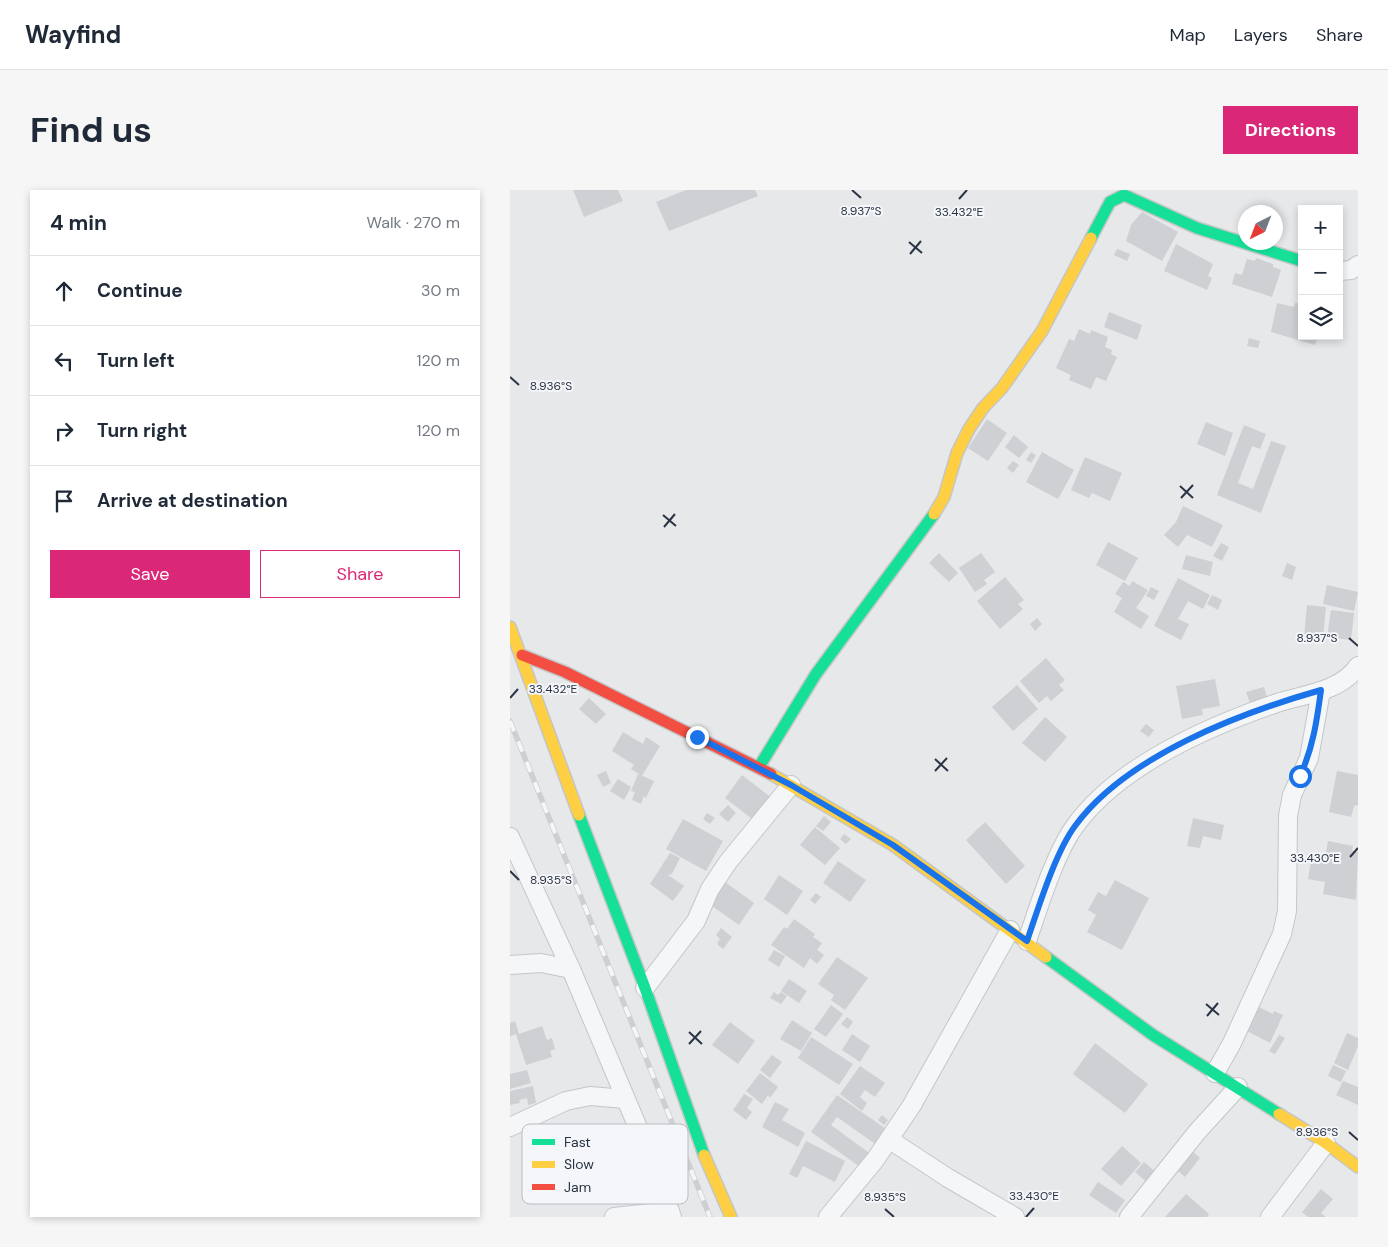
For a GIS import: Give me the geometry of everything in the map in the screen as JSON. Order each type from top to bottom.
[{"type":"street","points":[[759,767],[816,674],[935,513],[944,496],[957,453],[968,429],[982,408],[1006,382],[1042,330],[1110,202],[1122,192],[1197,228],[1298,260]]},
{"type":"street","points":[[1343,270],[1351,270],[1358,265]]},
{"type":"street","points":[[510,627],[522,655],[597,864],[645,988],[674,1076],[704,1155],[731,1217]]},
{"type":"street","points":[[522,655],[573,676],[759,767],[893,845],[1027,941],[1153,1035],[1326,1143],[1358,1167]]},
{"type":"street","points":[[1027,941],[1058,859],[1074,826],[1119,782],[1146,764],[1228,722],[1342,682],[1358,666]]},
{"type":"street","points":[[1215,1073],[1232,1043],[1282,934],[1287,911],[1288,816],[1292,795],[1311,750],[1321,690]]},
{"type":"street","points":[[645,988],[696,921],[710,889],[728,862],[791,785]]},
{"type":"street","points":[[510,837],[571,969],[635,1124]]},
{"type":"street","points":[[828,1217],[890,1140],[912,1105],[1010,930]]},
{"type":"street","points":[[510,965],[541,964],[571,969]]},
{"type":"street","points":[[1129,1217],[1197,1132],[1238,1087]]},
{"type":"street","points":[[510,1127],[566,1101],[590,1096],[625,1099]]},
{"type":"street","points":[[890,1140],[948,1178],[1015,1217]]},
{"type":"street","points":[[1270,1217],[1326,1143]]},
{"type":"street","points":[[614,1217],[671,1214]]},
{"type":"building","points":[[573,190],[618,190],[623,201],[584,217]]},
{"type":"building","points":[[686,190],[755,190],[758,196],[669,231],[656,202]]},
{"type":"building","points":[[1142,212],[1178,232],[1162,261],[1126,241],[1131,225]]},
{"type":"building","points":[[1176,244],[1213,264],[1208,276],[1212,278],[1207,290],[1164,271]]},
{"type":"building","points":[[1117,249],[1130,254],[1127,261],[1114,255]]},
{"type":"building","points":[[1256,258],[1273,264],[1273,267],[1281,270],[1272,297],[1232,284],[1235,273],[1242,275],[1247,259],[1255,261]]},
{"type":"building","points":[[1277,303],[1294,307],[1295,303],[1298,303],[1298,340],[1271,332]]},
{"type":"building","points":[[1109,312],[1142,325],[1137,340],[1104,327]]},
{"type":"building","points":[[1079,329],[1090,334],[1091,330],[1108,337],[1105,347],[1112,350],[1111,354],[1117,357],[1106,381],[1096,377],[1091,389],[1069,380],[1071,375],[1056,368],[1069,339],[1074,341]]},
{"type":"building","points":[[1249,338],[1260,341],[1258,348],[1247,346]]},
{"type":"building","points":[[1298,340],[1317,340],[1315,345]]},
{"type":"building","points":[[987,419],[1007,433],[988,461],[968,448]]},
{"type":"building","points":[[1206,422],[1233,433],[1225,456],[1197,444]]},
{"type":"building","points":[[1244,425],[1266,434],[1260,449],[1252,446],[1238,483],[1253,489],[1271,441],[1286,446],[1261,513],[1217,495]]},
{"type":"building","points":[[1014,435],[1028,447],[1019,458],[1005,447]]},
{"type":"building","points":[[1031,452],[1036,455],[1031,463],[1026,460]]},
{"type":"building","points":[[1042,452],[1074,470],[1058,499],[1026,482]]},
{"type":"building","points":[[1085,457],[1122,473],[1110,501],[1092,493],[1089,498],[1071,490]]},
{"type":"building","points":[[1013,461],[1019,465],[1013,473],[1007,468]]},
{"type":"building","points":[[1183,506],[1223,525],[1212,547],[1187,535],[1178,547],[1164,535],[1176,522]]},
{"type":"building","points":[[1108,542],[1138,558],[1125,581],[1096,565]]},
{"type":"building","points":[[1221,543],[1229,547],[1222,561],[1213,556]]},
{"type":"building","points":[[939,553],[958,573],[949,582],[929,563]]},
{"type":"building","points":[[981,553],[995,572],[984,580],[987,584],[975,592],[959,568]]},
{"type":"building","points":[[1186,555],[1213,562],[1210,576],[1182,569]]},
{"type":"building","points":[[1287,563],[1296,567],[1292,580],[1282,576]]},
{"type":"building","points":[[1005,577],[1024,600],[1018,604],[1023,609],[1000,629],[977,601]]},
{"type":"building","points":[[1178,578],[1210,595],[1203,609],[1188,601],[1178,619],[1189,624],[1181,640],[1154,626]]},
{"type":"building","points":[[1132,581],[1148,590],[1136,608],[1149,616],[1141,629],[1114,612],[1122,598],[1115,594],[1123,582],[1130,586]]},
{"type":"building","points":[[1327,585],[1358,592],[1354,611],[1323,604]]},
{"type":"building","points":[[1151,587],[1159,591],[1154,600],[1146,596]]},
{"type":"building","points":[[1212,595],[1222,600],[1218,610],[1207,604]]},
{"type":"building","points":[[1307,605],[1326,607],[1323,639],[1304,637]]},
{"type":"building","points":[[1331,610],[1354,613],[1351,640],[1327,637]]},
{"type":"building","points":[[1037,618],[1042,624],[1035,631],[1030,624]]},
{"type":"building","points":[[1046,658],[1065,680],[1059,685],[1064,690],[1051,701],[1047,696],[1039,703],[1020,681]]},
{"type":"building","points":[[1215,679],[1220,706],[1202,709],[1203,715],[1182,719],[1176,686]]},
{"type":"building","points":[[1017,685],[1038,709],[1013,731],[992,707]]},
{"type":"building","points":[[1264,687],[1268,701],[1251,706],[1246,692]]},
{"type":"building","points":[[589,698],[606,714],[596,724],[579,709]]},
{"type":"building","points":[[1045,717],[1067,737],[1045,762],[1022,743]]},
{"type":"building","points":[[1146,724],[1154,730],[1149,737],[1140,731]]},
{"type":"building","points":[[623,732],[643,744],[646,737],[660,746],[642,776],[631,769],[634,765],[612,751]]},
{"type":"building","points":[[606,771],[611,783],[603,787],[597,775]]},
{"type":"building","points":[[1337,771],[1358,775],[1358,805],[1354,806],[1351,817],[1329,812]]},
{"type":"building","points":[[638,774],[654,781],[641,804],[632,800],[635,792],[631,791]]},
{"type":"building","points":[[742,775],[773,799],[756,822],[725,798]]},
{"type":"building","points":[[618,779],[631,787],[624,800],[610,791]]},
{"type":"building","points":[[728,805],[736,813],[728,822],[719,814]]},
{"type":"building","points":[[707,813],[715,818],[710,824],[703,819]]},
{"type":"building","points":[[824,816],[831,822],[823,831],[816,826]]},
{"type":"building","points":[[1193,818],[1224,825],[1221,840],[1203,836],[1200,848],[1187,846]]},
{"type":"building","points":[[683,819],[723,841],[706,871],[666,849]]},
{"type":"building","points":[[985,822],[1025,866],[1006,884],[966,840]]},
{"type":"building","points":[[815,827],[840,848],[825,865],[800,845]]},
{"type":"building","points":[[844,834],[851,839],[846,844],[840,839]]},
{"type":"building","points":[[1328,841],[1353,846],[1352,851],[1358,852],[1356,900],[1323,894],[1325,882],[1308,879],[1312,855],[1325,858]]},
{"type":"building","points":[[670,853],[680,858],[672,874],[668,875],[684,886],[673,901],[650,884]]},
{"type":"building","points":[[838,861],[866,880],[850,902],[823,883]]},
{"type":"building","points":[[779,875],[803,891],[787,915],[764,899]]},
{"type":"building","points":[[1115,880],[1149,898],[1122,950],[1087,932],[1096,915],[1088,910],[1098,892],[1106,896]]},
{"type":"building","points":[[725,882],[754,903],[739,925],[709,904]]},
{"type":"building","points":[[816,893],[821,897],[815,904],[810,900]]},
{"type":"building","points":[[794,919],[815,934],[813,937],[822,943],[817,950],[824,955],[817,964],[810,958],[804,968],[771,945],[784,927],[787,929]]},
{"type":"building","points":[[721,928],[732,937],[723,949],[717,944],[720,939],[716,935]]},
{"type":"building","points":[[774,950],[785,956],[779,967],[768,960]]},
{"type":"building","points":[[837,957],[868,978],[845,1010],[831,1000],[834,995],[818,984]]},
{"type":"building","points":[[789,979],[807,991],[799,1003],[781,991]]},
{"type":"building","points":[[774,992],[778,995],[781,992],[787,996],[781,1004],[770,998]]},
{"type":"building","points":[[831,1005],[843,1014],[826,1037],[814,1029]]},
{"type":"building","points":[[1259,1007],[1273,1014],[1274,1011],[1283,1015],[1270,1043],[1247,1031]]},
{"type":"building","points":[[847,1017],[853,1022],[848,1029],[841,1024]]},
{"type":"building","points":[[792,1020],[812,1033],[801,1051],[780,1039]]},
{"type":"building","points":[[515,1021],[519,1034],[542,1026],[547,1040],[552,1038],[555,1049],[550,1051],[552,1057],[526,1065],[516,1034],[510,1036],[510,1023]]},
{"type":"building","points":[[730,1022],[755,1041],[738,1064],[712,1045]]},
{"type":"building","points":[[1347,1033],[1358,1038],[1358,1046],[1348,1070],[1334,1063]]},
{"type":"building","points":[[852,1034],[870,1046],[860,1062],[842,1050]]},
{"type":"building","points":[[1279,1035],[1285,1038],[1275,1054],[1269,1051]]},
{"type":"building","points":[[811,1037],[853,1064],[839,1085],[798,1058]]},
{"type":"building","points":[[1095,1043],[1148,1084],[1125,1113],[1073,1074]]},
{"type":"building","points":[[772,1055],[782,1062],[770,1078],[760,1070]]},
{"type":"building","points":[[1333,1065],[1346,1071],[1341,1082],[1328,1076]]},
{"type":"building","points":[[860,1066],[885,1083],[875,1097],[865,1090],[860,1097],[867,1103],[862,1111],[840,1094]]},
{"type":"building","points":[[527,1070],[531,1083],[510,1089],[510,1074]]},
{"type":"building","points":[[760,1073],[778,1087],[770,1098],[768,1095],[762,1104],[746,1091]]},
{"type":"building","points":[[1343,1081],[1358,1087],[1358,1105],[1336,1095]]},
{"type":"building","points":[[533,1086],[536,1103],[528,1105],[527,1098],[519,1100],[520,1103],[510,1105],[510,1091]]},
{"type":"building","points":[[744,1094],[753,1099],[747,1108],[752,1112],[746,1120],[733,1110]]},
{"type":"building","points":[[837,1095],[889,1131],[878,1146],[837,1117],[831,1125],[872,1155],[863,1169],[811,1132]]},
{"type":"building","points":[[775,1102],[789,1109],[782,1120],[805,1133],[798,1147],[762,1127]]},
{"type":"building","points":[[882,1115],[888,1120],[884,1125],[878,1120]]},
{"type":"building","points":[[806,1141],[845,1161],[835,1182],[803,1166],[797,1178],[789,1174]]},
{"type":"building","points":[[1122,1146],[1141,1163],[1121,1186],[1101,1169]]},
{"type":"building","points":[[1192,1151],[1200,1158],[1185,1177],[1177,1170]]},
{"type":"building","points":[[1144,1162],[1159,1175],[1150,1185],[1135,1172]]},
{"type":"building","points":[[1098,1182],[1125,1200],[1116,1213],[1089,1195]]},
{"type":"building","points":[[1321,1189],[1333,1199],[1321,1213],[1326,1217],[1308,1217],[1302,1212]]},
{"type":"building","points":[[1186,1194],[1209,1214],[1207,1217],[1165,1217]]},
{"type":"railway","points":[[510,721],[672,1124]]},
{"type":"railway","points":[[688,1162],[710,1217]]},
{"type":"traffic: fast","points":[[1091,238],[1110,202],[1124,195],[1197,228],[1298,260]]},
{"type":"traffic: fast","points":[[759,767],[816,674],[934,514]]},
{"type":"traffic: fast","points":[[579,815],[645,988],[704,1155]]},
{"type":"traffic: fast","points":[[1046,957],[1153,1035],[1279,1114]]},
{"type":"traffic: slow","points":[[934,514],[944,497],[957,453],[969,429],[983,408],[1002,388],[1042,331],[1091,238]]},
{"type":"traffic: slow","points":[[510,627],[579,815]]},
{"type":"traffic: slow","points":[[771,774],[893,845],[1046,957]]},
{"type":"traffic: slow","points":[[1279,1114],[1326,1143],[1358,1167]]},
{"type":"traffic: slow","points":[[704,1155],[731,1217]]},
{"type":"traffic: jam","points":[[522,655],[565,672],[771,774]]},
{"type":"route","points":[[697,737],[759,767],[893,845],[1027,941],[1058,859],[1074,826],[1119,782],[1146,764],[1228,722],[1278,703],[1321,690],[1313,742],[1300,776]]}]
